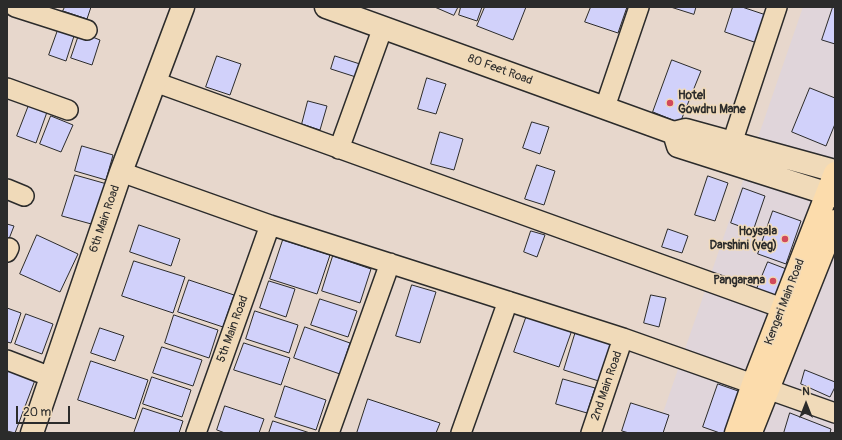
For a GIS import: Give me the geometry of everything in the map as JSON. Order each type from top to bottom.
[{"type":"main road","name":"Kengeri Main Road","points":[[751,433],[761,387],[782,308],[831,195],[835,172]]},
{"type":"main road","name":"Kengeri Main Road","points":[[736,433],[761,387],[835,221]]},
{"type":"street","points":[[15,7],[88,30]]},
{"type":"street","name":"6th Main Road","points":[[32,433],[121,172],[183,7]]},
{"type":"street","name":"80 Feet Road","points":[[326,7],[674,133],[686,130],[835,172]]},
{"type":"street","points":[[605,107],[639,7]]},
{"type":"street","points":[[732,143],[777,7]]},
{"type":"street","points":[[339,149],[383,27]]},
{"type":"street","points":[[155,82],[782,308]]},
{"type":"street","points":[[7,88],[68,110]]},
{"type":"street","points":[[674,133],[678,146],[831,195]]},
{"type":"street","points":[[121,172],[270,224],[623,338],[835,413]]},
{"type":"street","points":[[7,188],[24,196]]},
{"type":"street","name":"5th Main Road","points":[[196,433],[270,224]]},
{"type":"street","points":[[329,433],[390,263]]},
{"type":"street","points":[[461,433],[508,301]]},
{"type":"street","name":"2nd Main Road","points":[[591,433],[623,338]]},
{"type":"street","points":[[7,360],[51,377]]},
{"type":"shaded area","points":[[803,7],[835,7],[834,433],[656,433]]},
{"type":"building","points":[[65,7],[91,7],[87,19],[63,11]]},
{"type":"building","points":[[435,7],[458,7],[454,15]]},
{"type":"building","points":[[461,7],[482,7],[477,21],[459,15]]},
{"type":"building","points":[[485,7],[526,7],[513,40],[477,26]]},
{"type":"building","points":[[591,7],[627,7],[618,33],[585,22]]},
{"type":"building","points":[[671,7],[696,7],[694,14]]},
{"type":"building","points":[[733,7],[742,7],[766,15],[757,43],[725,32]]},
{"type":"building","points":[[833,7],[835,7],[835,44],[822,40]]},
{"type":"building","points":[[58,30],[74,36],[66,61],[49,55]]},
{"type":"building","points":[[80,32],[100,40],[92,65],[71,58]]},
{"type":"building","points":[[217,56],[241,64],[230,95],[206,87]]},
{"type":"building","points":[[335,56],[363,65],[359,78],[331,69]]},
{"type":"building","points":[[672,60],[701,71],[680,123],[653,112]]},
{"type":"building","points":[[427,78],[446,84],[436,114],[418,109]]},
{"type":"building","points":[[810,88],[835,98],[835,124],[826,146],[792,132]]},
{"type":"building","points":[[308,101],[327,106],[320,130],[302,124]]},
{"type":"building","points":[[29,105],[47,112],[36,143],[17,136]]},
{"type":"building","points":[[51,116],[73,125],[61,152],[40,144]]},
{"type":"building","points":[[532,122],[549,127],[540,154],[523,148]]},
{"type":"building","points":[[440,132],[463,139],[454,170],[431,164]]},
{"type":"building","points":[[82,146],[113,155],[106,180],[75,171]]},
{"type":"building","points":[[537,165],[555,171],[544,205],[525,199]]},
{"type":"building","points":[[75,175],[107,184],[95,225],[62,216]]},
{"type":"building","points":[[708,176],[728,183],[715,221],[695,215]]},
{"type":"building","points":[[743,188],[765,196],[753,231],[731,223]]},
{"type":"building","points":[[773,211],[801,221],[786,264],[758,254]]},
{"type":"building","points":[[7,224],[14,226],[7,244]]},
{"type":"building","points":[[139,225],[180,239],[171,266],[130,252]]},
{"type":"building","points":[[668,229],[688,236],[682,253],[662,247]]},
{"type":"building","points":[[531,231],[545,235],[537,257],[524,252]]},
{"type":"building","points":[[37,235],[78,254],[60,292],[20,274]]},
{"type":"building","points":[[283,240],[330,255],[317,294],[270,279]]},
{"type":"building","points":[[333,256],[371,269],[360,303],[322,291]]},
{"type":"building","points":[[134,261],[185,277],[173,313],[122,296]]},
{"type":"building","name":"Pangarana","points":[[768,262],[789,270],[778,299],[756,291]]},
{"type":"building","points":[[189,280],[234,295],[223,327],[178,312]]},
{"type":"building","points":[[269,281],[295,289],[286,317],[260,308]]},
{"type":"building","points":[[412,285],[436,292],[420,343],[396,336]]},
{"type":"building","points":[[651,295],[666,298],[659,327],[644,323]]},
{"type":"building","points":[[320,299],[357,311],[348,337],[311,325]]},
{"type":"building","points":[[7,308],[21,313],[11,343],[7,342]]},
{"type":"building","points":[[255,311],[298,325],[289,353],[246,339]]},
{"type":"building","points":[[26,314],[53,324],[42,354],[15,344]]},
{"type":"building","points":[[174,315],[218,330],[209,358],[165,343]]},
{"type":"building","points":[[527,315],[572,330],[559,367],[514,352]]},
{"type":"building","points":[[305,327],[350,343],[340,374],[294,358]]},
{"type":"building","points":[[100,328],[124,336],[115,361],[91,353]]},
{"type":"building","points":[[576,331],[618,344],[605,383],[564,370]]},
{"type":"building","points":[[244,343],[290,358],[281,385],[234,370]]},
{"type":"building","points":[[162,347],[202,360],[193,386],[153,373]]},
{"type":"building","points":[[91,361],[148,380],[135,419],[78,400]]},
{"type":"building","points":[[7,370],[35,380],[15,433],[7,431]]},
{"type":"building","points":[[805,370],[835,382],[835,387],[830,397],[801,384]]},
{"type":"building","points":[[152,377],[191,390],[182,417],[143,404]]},
{"type":"building","points":[[563,379],[595,388],[587,413],[556,404]]},
{"type":"building","points":[[718,384],[741,392],[726,433],[720,433],[703,427]]},
{"type":"building","points":[[285,386],[326,400],[316,430],[275,417]]},
{"type":"building","points":[[368,399],[440,423],[436,433],[357,433]]},
{"type":"building","points":[[631,403],[669,415],[663,433],[629,433],[622,431]]},
{"type":"building","points":[[225,406],[264,419],[259,433],[225,433],[217,430]]},
{"type":"building","points":[[143,408],[183,421],[179,433],[134,433]]},
{"type":"building","points":[[790,413],[831,429],[830,433],[784,433]]},
{"type":"building","points":[[273,421],[310,433],[269,433]]},
{"type":"place","name":"Hotel Gowdru Mane","points":[[670,103]]},
{"type":"place","name":"Hoysala Darshini (veg)","points":[[785,239]]},
{"type":"place","name":"Pangarana","points":[[773,281]]}]
